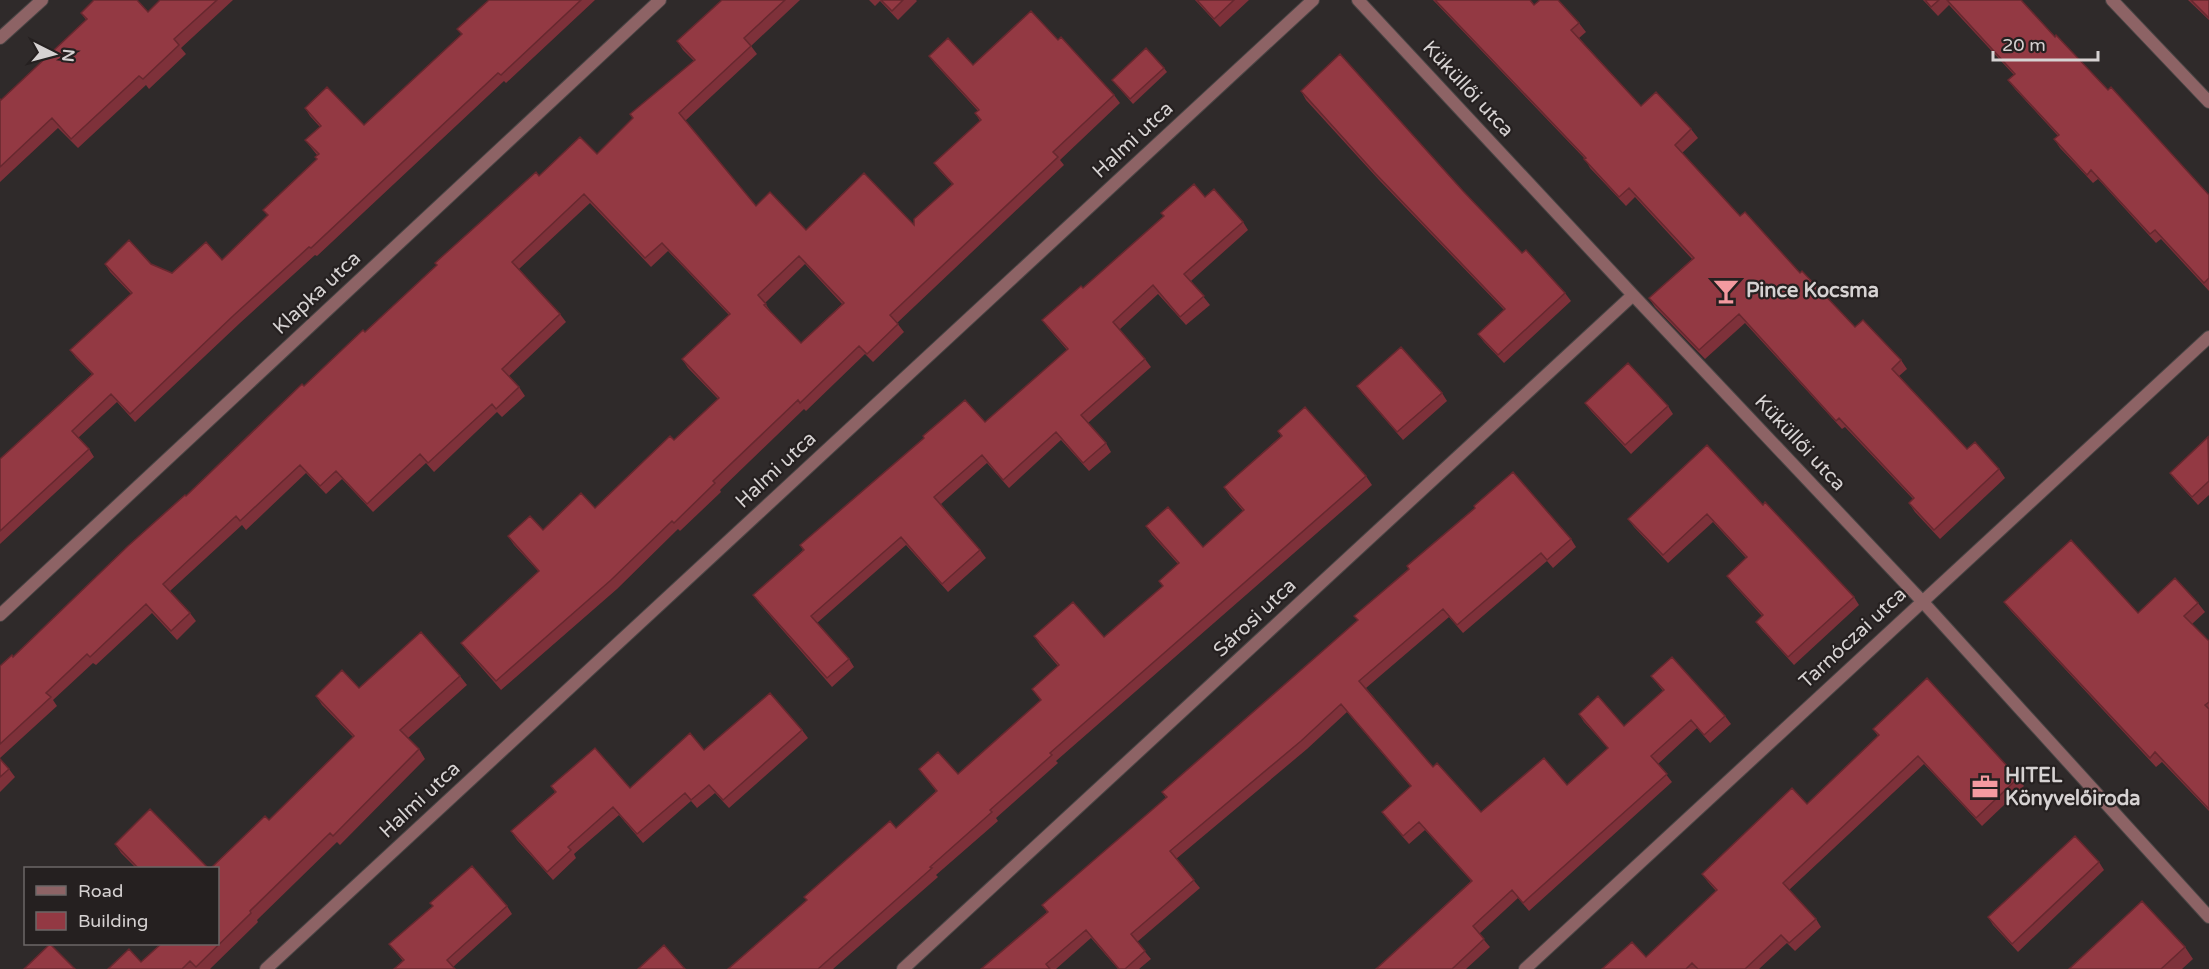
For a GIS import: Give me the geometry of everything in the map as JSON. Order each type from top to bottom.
[{"type":"street","points":[[0,38],[42,0]]},
{"type":"street","name":"Klapka utca","points":[[0,615],[660,0]]},
{"type":"street","name":"Halmi utca","points":[[266,969],[1313,0]]},
{"type":"street","name":"Küküllői utca","points":[[1358,0],[1922,601],[2209,917]]},
{"type":"street","points":[[2112,0],[2209,102]]},
{"type":"street","name":"Sárosi utca","points":[[903,969],[1633,295]]},
{"type":"street","name":"Tarnóczai utca","points":[[1525,969],[2209,337]]},
{"type":"building","points":[[94,0],[137,0],[148,12],[160,0],[217,0],[174,39],[179,45],[143,79],[139,76],[71,139],[52,118],[0,167],[0,99],[87,19],[81,13]]},
{"type":"building","points":[[489,0],[581,0],[501,75],[498,73],[311,248],[309,247],[234,315],[130,414],[111,394],[72,431],[89,449],[0,531],[0,459],[93,374],[70,350],[132,293],[105,264],[129,240],[151,264],[172,273],[206,242],[222,260],[268,215],[263,210],[317,159],[315,157],[319,154],[305,140],[321,126],[305,108],[327,87],[364,125],[462,34],[457,29]]},
{"type":"building","points":[[722,0],[785,0],[744,38],[751,46],[679,113],[756,206],[770,192],[806,230],[864,173],[914,225],[914,219],[953,184],[934,163],[981,120],[975,113],[979,110],[929,56],[948,38],[973,65],[1031,11],[1058,40],[1061,37],[1114,95],[1053,152],[1058,157],[890,315],[898,324],[867,354],[859,346],[713,481],[715,483],[674,523],[672,521],[611,580],[496,681],[461,643],[539,571],[508,536],[530,516],[543,530],[581,493],[595,508],[670,436],[674,440],[719,398],[682,359],[730,314],[662,243],[645,258],[584,194],[512,262],[560,314],[502,369],[519,387],[496,409],[492,404],[428,463],[420,454],[367,504],[336,471],[320,486],[300,465],[240,521],[236,516],[163,584],[190,613],[171,631],[146,604],[90,657],[87,654],[46,693],[51,697],[0,744],[0,666],[12,655],[13,657],[128,546],[186,496],[302,384],[304,386],[363,330],[365,332],[437,265],[435,263],[536,172],[539,176],[580,137],[597,154],[633,118],[630,114],[695,60],[677,41]],"holes":[[[799,256],[844,303],[801,343],[764,305],[766,304],[758,295]]]},
{"type":"building","points":[[881,0],[903,0],[892,11]]},
{"type":"building","points":[[1197,0],[1234,0],[1214,19]]},
{"type":"building","points":[[1435,0],[1530,0],[1534,5],[1540,0],[1558,0],[1579,23],[1571,30],[1641,106],[1656,92],[1691,129],[1675,145],[1740,216],[1745,212],[1800,273],[1802,271],[1855,327],[1863,320],[1901,360],[1892,369],[1967,449],[1975,442],[1999,469],[1934,530],[1909,503],[1914,498],[1839,418],[1836,421],[1739,314],[1699,350],[1649,298],[1694,258],[1629,188],[1619,197],[1584,159],[1586,158]]},
{"type":"building","points":[[1925,0],[1939,0],[1931,7]]},
{"type":"building","points":[[1947,0],[2021,0],[2108,90],[2111,87],[2209,195],[2209,278],[2204,283],[2155,230],[2150,234],[2091,170],[2087,175],[2054,139],[2059,135],[2008,80],[2015,74]]},
{"type":"building","points":[[2191,0],[2209,0],[2209,18]]},
{"type":"building","points":[[1146,48],[1164,68],[1130,99],[1112,80]]},
{"type":"building","points":[[1340,54],[1463,191],[1522,253],[1526,250],[1565,293],[1498,355],[1478,334],[1505,309],[1374,172],[1301,91]]},
{"type":"building","points":[[1194,184],[1205,197],[1214,189],[1243,222],[1184,274],[1204,296],[1180,317],[1153,285],[1113,322],[1145,359],[1081,415],[1106,443],[1083,463],[1056,432],[1003,480],[982,455],[934,497],[980,550],[942,584],[901,537],[811,616],[849,659],[827,678],[753,595],[804,550],[800,545],[965,400],[985,422],[1068,349],[1042,320],[1081,286],[1083,288],[1164,216],[1161,213]]},
{"type":"building","points":[[1401,347],[1442,393],[1397,432],[1357,386]]},
{"type":"building","points":[[1628,363],[1668,406],[1625,445],[1585,403]]},
{"type":"building","points":[[1305,407],[1366,476],[1050,753],[1052,755],[990,810],[992,812],[930,867],[932,868],[818,969],[728,969],[807,900],[804,897],[890,821],[896,828],[937,791],[919,769],[938,752],[958,774],[1041,700],[1032,689],[1059,665],[1034,636],[1073,602],[1104,637],[1163,586],[1159,581],[1179,563],[1146,526],[1168,507],[1203,547],[1244,510],[1224,487],[1282,436],[1278,431]]},
{"type":"building","points":[[2208,437],[2209,481],[2192,497],[2170,473]]},
{"type":"building","points":[[1707,445],[1763,505],[1765,502],[1854,597],[1788,657],[1756,622],[1763,615],[1727,576],[1747,557],[1707,514],[1663,555],[1628,519]]},
{"type":"building","points":[[1513,472],[1571,539],[1547,560],[1541,553],[1457,625],[1443,609],[1359,681],[1433,767],[1437,763],[1481,812],[1544,758],[1567,785],[1608,748],[1579,714],[1598,696],[1624,726],[1664,690],[1651,676],[1672,657],[1725,716],[1704,735],[1691,720],[1651,756],[1667,774],[1523,903],[1512,890],[1473,926],[1484,939],[1452,969],[1376,969],[1472,881],[1419,822],[1403,836],[1382,812],[1411,786],[1341,704],[1301,741],[1170,851],[1194,880],[1131,934],[1145,951],[1125,969],[1119,969],[1086,930],[1046,964],[1050,969],[981,969],[1048,912],[1042,905],[1167,797],[1162,792],[1358,620],[1354,616],[1409,569],[1407,566]]},
{"type":"building","points":[[2071,540],[2138,613],[2175,578],[2198,603],[2184,616],[2209,641],[2209,702],[2205,705],[2209,709],[2209,809],[2155,752],[2150,758],[2004,602]]},
{"type":"building","points":[[421,632],[460,676],[400,730],[419,749],[333,836],[330,833],[250,911],[251,913],[219,944],[219,867],[212,867],[265,816],[269,820],[354,736],[316,696],[342,670],[359,688]]},
{"type":"building","points":[[1927,678],[2018,778],[1976,818],[1918,756],[1783,883],[1816,919],[1789,943],[1781,935],[1745,969],[1698,969],[1692,963],[1686,969],[1602,969],[1632,942],[1646,957],[1717,890],[1702,874],[1792,788],[1807,804],[1879,735],[1873,729]]},
{"type":"building","points":[[770,693],[802,730],[723,800],[709,785],[691,800],[685,793],[637,834],[613,807],[568,847],[571,850],[547,872],[511,831],[556,792],[551,786],[595,748],[630,788],[690,733],[704,750]]},
{"type":"building","points":[[0,759],[9,769],[0,777]]},
{"type":"building","points":[[150,809],[207,867],[137,867],[115,844]]},
{"type":"building","points":[[2075,836],[2099,862],[2012,944],[1988,917]]},
{"type":"building","points":[[472,866],[507,906],[447,960],[455,969],[394,969],[404,960],[389,944],[433,906],[430,903]]},
{"type":"building","points":[[2142,901],[2185,947],[2161,969],[2069,969]]},
{"type":"building","points":[[51,945],[75,969],[24,969]]},
{"type":"building","points":[[160,945],[218,945],[196,967],[190,961],[182,969],[108,969],[129,949],[141,962]]},
{"type":"building","points":[[664,945],[685,969],[638,969]]},
{"type":"place","name":"Pince Kocsma","points":[[1726,291]]},
{"type":"place","name":"HITEL Könyvelőiroda","points":[[1985,787]]}]
